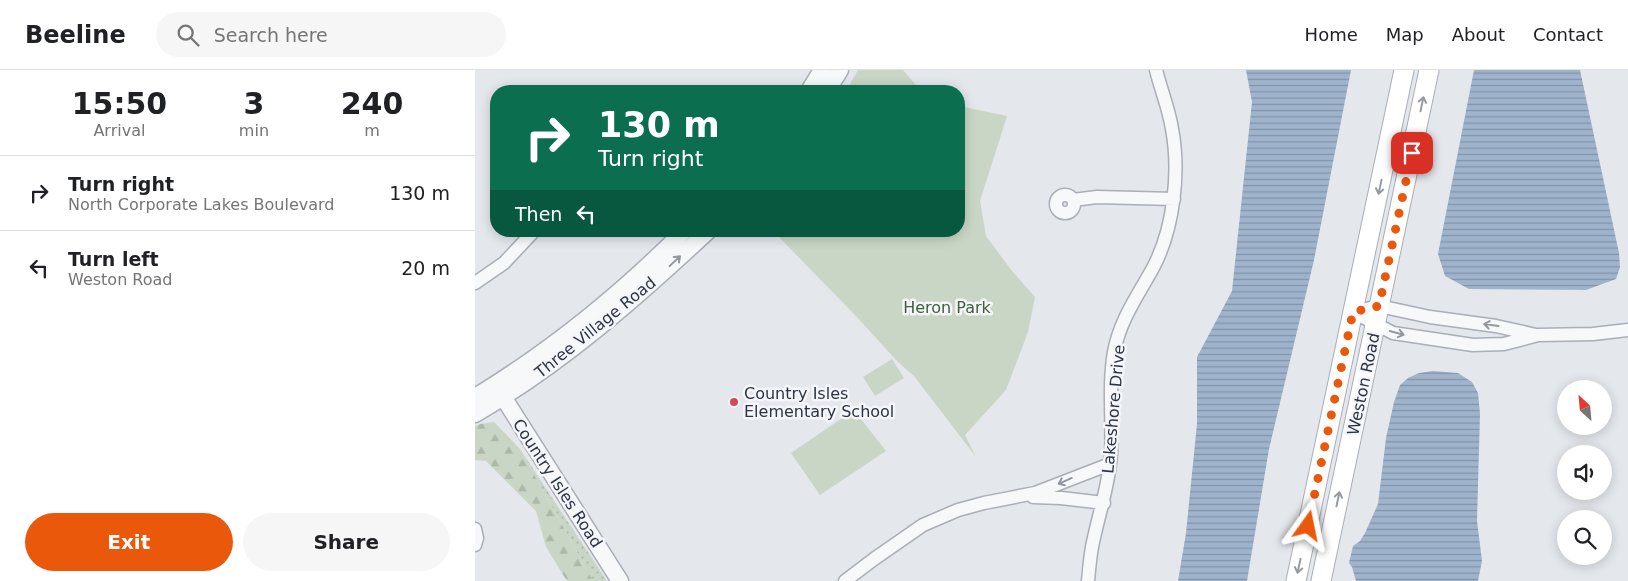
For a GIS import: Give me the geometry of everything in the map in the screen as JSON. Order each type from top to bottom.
[{"type":"main road","name":"Weston Road","points":[[1296,581],[1404,70]]},
{"type":"main road","name":"Weston Road","points":[[1321,581],[1429,70]]},
{"type":"street","points":[[813,85],[822,70]]},
{"type":"street","points":[[831,85],[840,70]]},
{"type":"street","name":"Lakeshore Drive","points":[[1088,581],[1092,548],[1110,464],[1111,395],[1115,352],[1124,320],[1155,265],[1167,231],[1174,199],[1176,169],[1172,128],[1156,70]]},
{"type":"street","points":[[1073,200],[1097,197],[1174,199]]},
{"type":"street","points":[[475,283],[504,263],[528,237]]},
{"type":"street","name":"Three Village Road","points":[[475,414],[545,350],[601,307],[654,261],[678,237]]},
{"type":"street","name":"Three Village Road","points":[[475,397],[499,391],[555,362],[611,318],[701,237]]},
{"type":"street","points":[[1353,312],[1430,317],[1496,326],[1538,335],[1593,334],[1628,330]]},
{"type":"street","points":[[1353,312],[1377,315],[1393,333],[1473,345],[1504,344],[1538,335]]},
{"type":"street","name":"Country Isles Road","points":[[499,391],[620,581]]},
{"type":"street","points":[[845,581],[874,558],[923,525],[958,510],[985,502],[1020,497],[1049,488],[1110,464]]},
{"type":"street","points":[[1020,497],[1061,498],[1103,503]]},
{"type":"street","points":[[475,529],[477,538],[475,545]]},
{"type":"green space","points":[[858,70],[903,70],[916,85],[849,85]]},
{"type":"green space","name":"Heron Park","points":[[965,107],[1007,116],[980,201],[986,236],[1012,271],[1035,297],[1028,332],[1006,390],[965,435],[976,457],[914,376],[898,362],[779,237],[965,237]]},
{"type":"green space","points":[[892,359],[904,378],[875,396],[863,377]]},
{"type":"green space","points":[[854,410],[886,451],[820,495],[791,453]]},
{"type":"green space","points":[[494,422],[520,449],[593,581],[567,581],[546,547],[536,511],[486,461],[475,460],[475,426]]},
{"type":"green space","points":[[520,449],[607,581],[593,581]]},
{"type":"water","points":[[1246,70],[1351,70],[1314,260],[1269,449],[1247,581],[1178,581],[1186,533],[1197,424],[1197,357],[1232,291],[1252,102]]},
{"type":"water","points":[[1474,70],[1580,70],[1619,253],[1620,267],[1616,279],[1586,290],[1469,289],[1445,276],[1438,254]]},
{"type":"water","points":[[1433,371],[1458,373],[1472,382],[1478,393],[1480,414],[1477,521],[1482,561],[1478,581],[1356,581],[1349,563],[1353,546],[1360,541],[1365,533],[1378,504],[1386,438],[1400,385],[1408,378],[1419,373]]},
{"type":"place","name":"Country Isles Elementary School","points":[[734,402]]},
{"type":"route","points":[[1308,526],[1353,312],[1379,306],[1412,153]]}]
